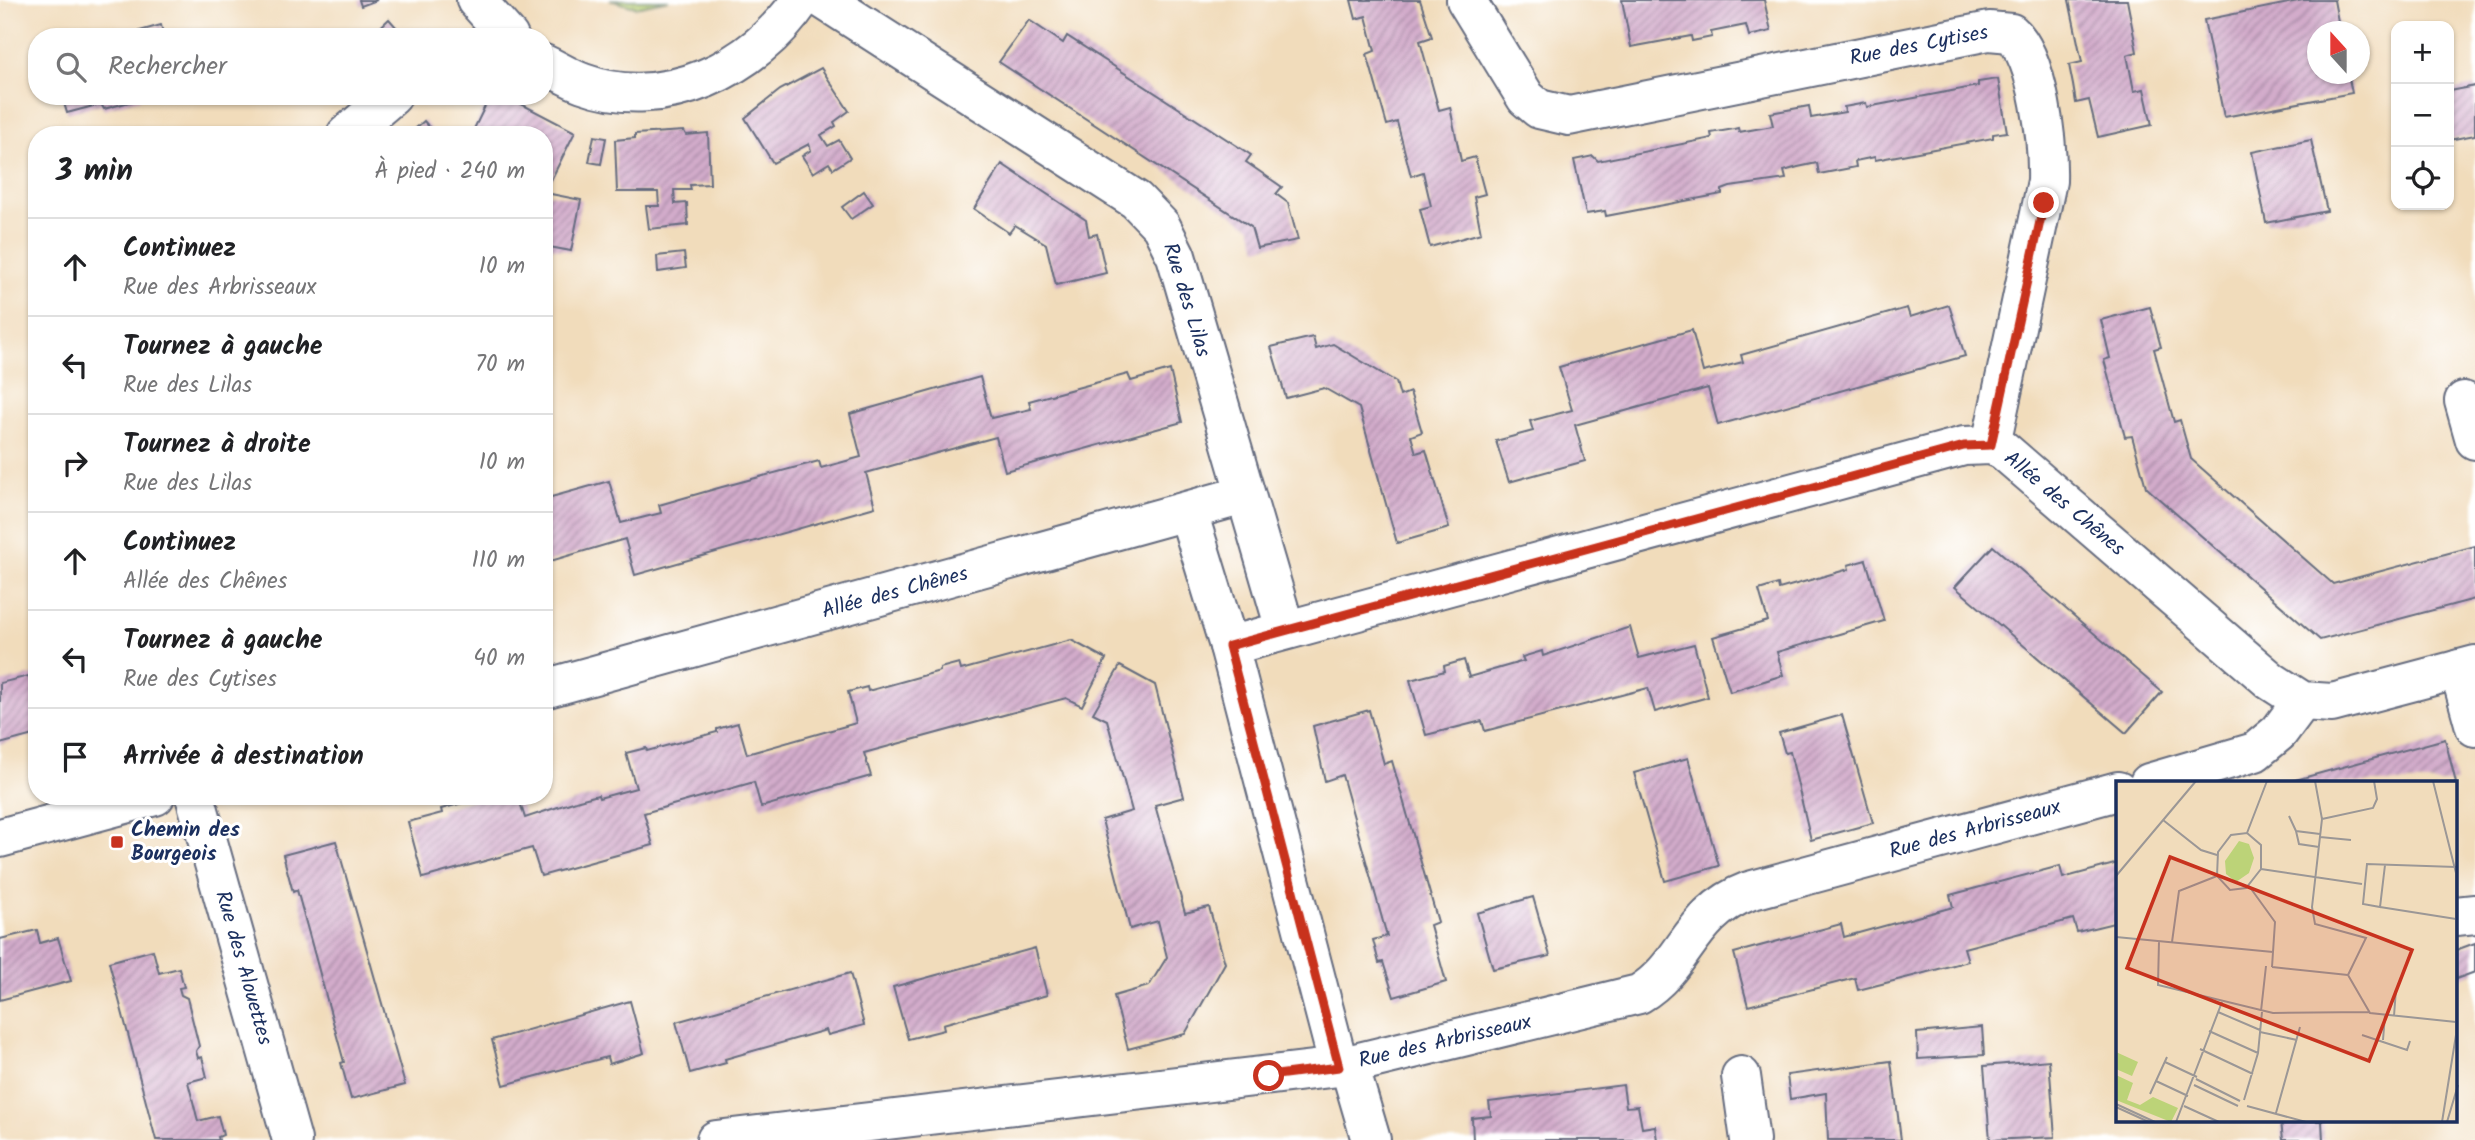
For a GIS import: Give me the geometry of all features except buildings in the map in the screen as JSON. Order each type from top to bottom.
[{"type":"street","points":[[553,69],[581,83],[602,89],[652,91],[678,86],[732,67],[774,36],[802,0]]},
{"type":"street","name":"Rue des Lilas","points":[[824,0],[1136,200],[1161,226],[1176,256],[1285,629]]},
{"type":"street","name":"Rue des Cytises","points":[[1466,0],[1526,98],[1539,109],[1569,116],[1989,31],[2011,33],[2025,51],[2031,71],[2047,160],[2047,181],[1991,445]]},
{"type":"street","points":[[357,126],[381,105]]},
{"type":"street","points":[[2463,401],[2475,440]]},
{"type":"street","name":"Allée des Chênes","points":[[1285,629],[1964,446],[1991,445],[2003,450],[2271,681],[2302,701]]},
{"type":"street","name":"Allée des Chênes","points":[[553,687],[1244,495]]},
{"type":"street","points":[[1188,512],[1229,646],[1344,1066],[1371,1140]]},
{"type":"street","points":[[1229,646],[1285,629]]},
{"type":"street","points":[[2156,781],[2255,752],[2279,732],[2302,701],[2332,703],[2467,667],[2475,727]]},
{"type":"street","name":"Rue des Arbrisseaux","points":[[716,1140],[963,1125],[1344,1066],[1639,994],[1662,977],[1703,920],[1731,898],[2116,792]]},
{"type":"street","points":[[0,838],[122,805]]},
{"type":"street","name":"Rue des Alouettes","points":[[198,805],[292,1140]]},
{"type":"street","points":[[1741,1076],[1750,1140]]},
{"type":"green space","points":[[610,0],[669,0],[635,7]]},
{"type":"place","name":"Chemin des Bourgeois","points":[[117,842]]},
{"type":"route","points":[[1269,1076],[1339,1067],[1229,646],[1964,446],[1991,445],[2044,203]]}]
